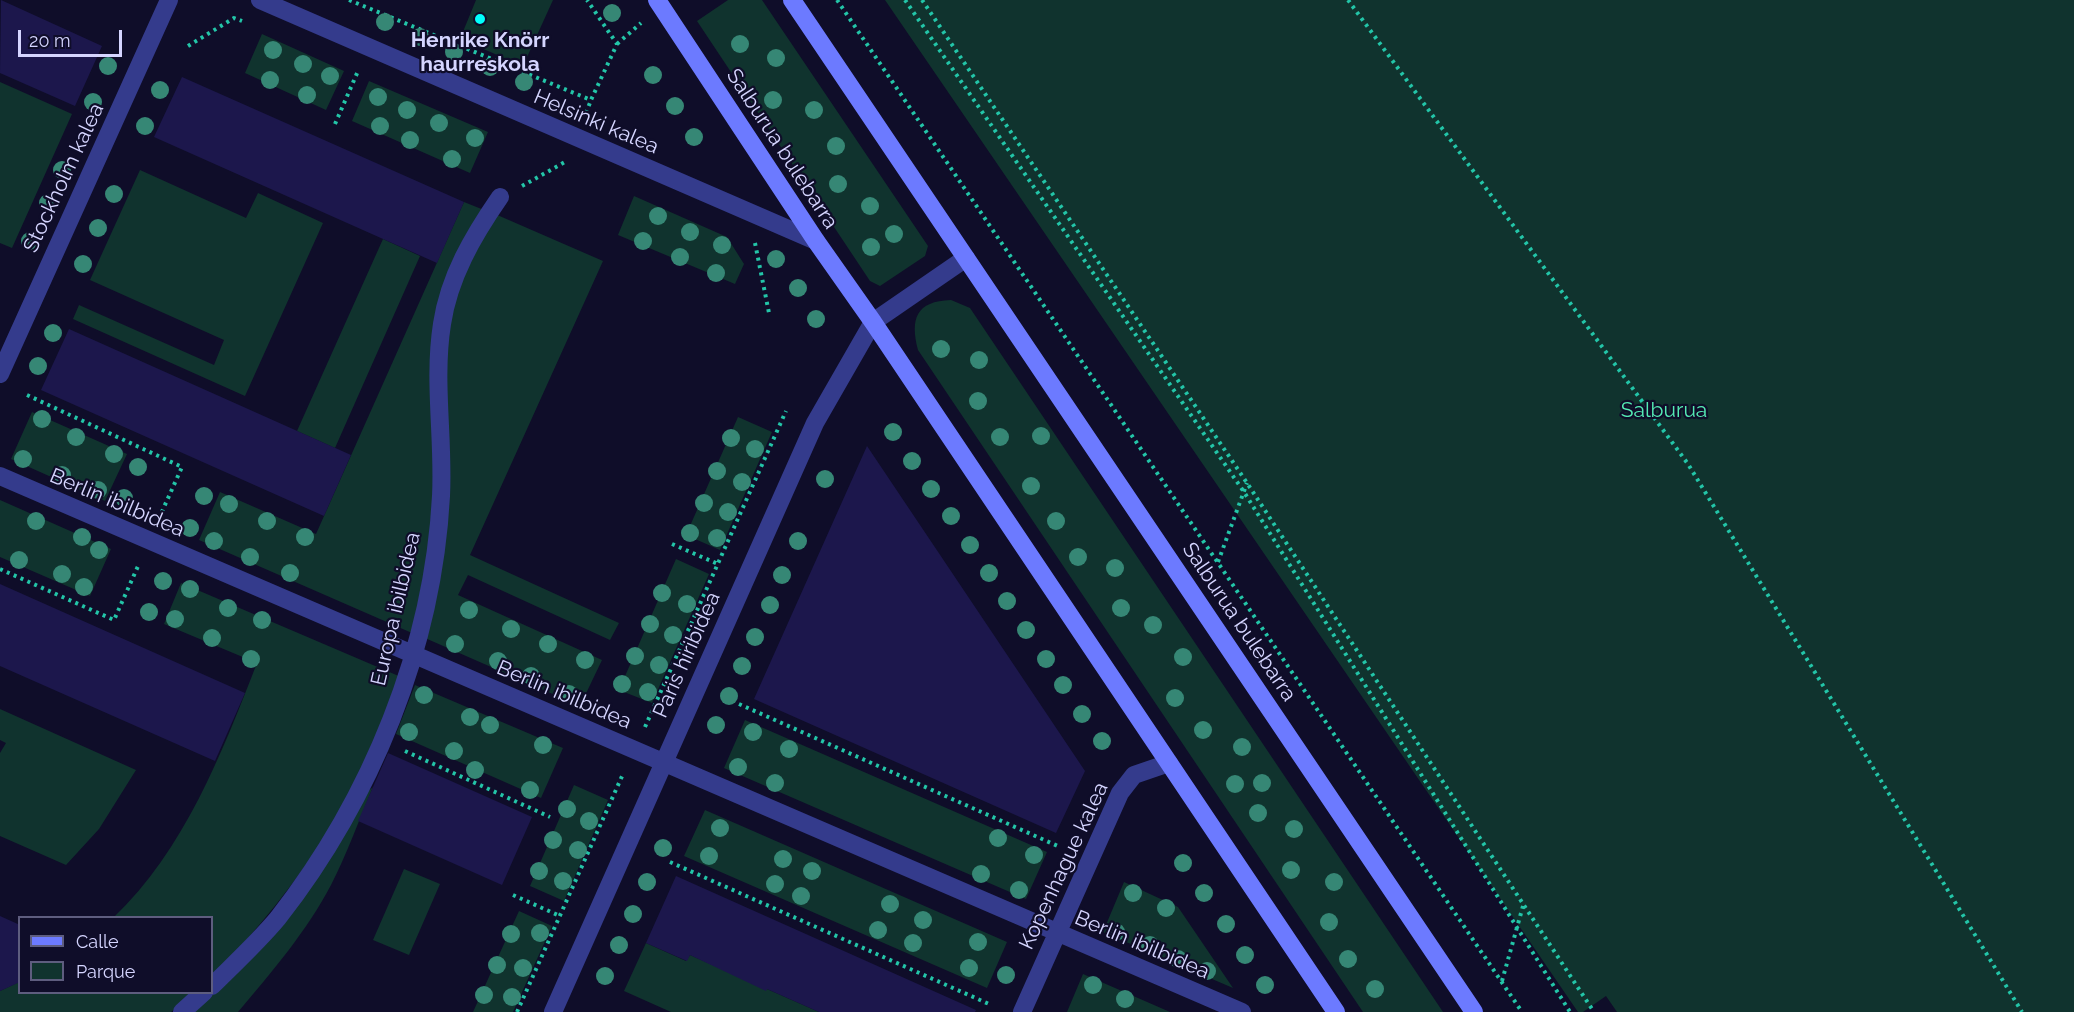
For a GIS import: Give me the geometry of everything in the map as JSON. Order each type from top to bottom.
[{"type":"main road","name":"Salburua bulebarra","points":[[657,0],[816,242],[873,322],[1336,1012]]},
{"type":"main road","name":"Salburua bulebarra","points":[[792,0],[1474,1012]]},
{"type":"street","name":"Stockholm kalea","points":[[0,375],[169,0]]},
{"type":"street","name":"Helsinki kalea","points":[[260,0],[816,242]]},
{"type":"street","name":"Europa ibilbidea","points":[[213,985],[277,918],[352,804],[405,685],[435,554],[441,497],[439,393],[442,324],[460,263],[500,198]]},
{"type":"street","points":[[873,322],[966,258]]},
{"type":"street","name":"Paris hiribidea","points":[[553,1012],[815,423],[873,322]]},
{"type":"street","name":"Berlin ibilbidea","points":[[0,476],[1242,1012]]},
{"type":"street","name":"Kopenhague kalea","points":[[1022,1012],[1120,793],[1134,775],[1169,763]]},
{"type":"street","points":[[182,1012],[203,994]]},
{"type":"path","points":[[350,0],[591,100],[617,44],[587,0]]},
{"type":"path","points":[[837,0],[1522,1012]]},
{"type":"path","points":[[905,0],[1244,492],[1570,1012]]},
{"type":"path","points":[[922,0],[1247,483],[1594,1012]]},
{"type":"path","points":[[1348,0],[1688,464],[2022,1012]]},
{"type":"path","points":[[188,46],[234,18],[244,22]]},
{"type":"path","points":[[347,67],[369,76]]},
{"type":"path","points":[[335,123],[358,72]]},
{"type":"path","points":[[555,157],[576,166]]},
{"type":"path","points":[[744,238],[755,242],[769,313]]},
{"type":"path","points":[[517,1012],[786,411]]},
{"type":"path","points":[[1218,562],[1247,483]]},
{"type":"path","points":[[672,544],[718,564]]},
{"type":"path","points":[[739,704],[1060,847]]},
{"type":"path","points":[[382,741],[550,817]]},
{"type":"path","points":[[669,862],[989,1004]]},
{"type":"path","points":[[513,896],[560,916]]},
{"type":"path","points":[[1502,982],[1523,906]]},
{"type":"green space","name":"Henrike Knörr haurreskola","points":[[476,0],[553,0],[523,66],[460,39]]},
{"type":"green space","points":[[728,0],[762,0],[928,246],[925,256],[880,286],[870,281],[697,21]]},
{"type":"green space","name":"Salburua","points":[[885,0],[2074,0],[2074,1012],[1617,1012],[1606,996],[1583,1012],[1578,1012]]},
{"type":"green space","points":[[262,34],[344,71],[326,110],[245,73]]},
{"type":"green space","points":[[369,81],[488,132],[470,173],[352,121]]},
{"type":"green space","points":[[0,82],[72,114],[12,248],[0,243]]},
{"type":"green space","points":[[140,170],[246,218],[258,193],[323,223],[245,396],[73,319],[79,305],[214,365],[224,340],[90,280]]},
{"type":"green space","points":[[634,196],[727,237],[744,264],[735,284],[618,235]]},
{"type":"green space","points":[[464,202],[484,210],[451,270],[428,554],[412,633],[199,540],[220,492],[316,534]]},
{"type":"green space","points":[[495,214],[603,261],[470,555],[619,623],[610,640],[468,575],[458,595],[602,660],[580,706],[425,638],[445,350],[452,305],[466,269]]},
{"type":"green space","points":[[383,239],[420,256],[335,448],[297,431]]},
{"type":"green space","points":[[951,300],[970,308],[1443,1012],[1363,1012],[918,350],[915,329],[918,314],[930,304]]},
{"type":"green space","points":[[32,412],[127,454],[105,501],[11,459]]},
{"type":"green space","points":[[738,417],[772,432],[720,550],[686,535]]},
{"type":"green space","points":[[0,500],[111,549],[90,596],[0,557]]},
{"type":"green space","points":[[676,559],[709,574],[652,703],[619,690]]},
{"type":"green space","points":[[181,583],[401,677],[360,772],[331,827],[275,906],[213,977],[213,916],[115,916],[161,863],[181,832],[215,766],[257,663],[164,624]]},
{"type":"green space","points":[[415,685],[563,748],[541,798],[396,734]]},
{"type":"green space","points":[[0,709],[136,770],[99,829],[66,865],[0,836],[0,753],[6,743],[0,740]]},
{"type":"green space","points":[[745,720],[1047,852],[1026,899],[724,768]]},
{"type":"green space","points":[[574,785],[608,800],[564,901],[530,886]]},
{"type":"green space","points":[[373,787],[331,885],[311,919],[276,967],[238,1012],[193,1012],[253,955],[365,794]]},
{"type":"green space","points":[[705,810],[1007,942],[987,988],[684,856]]},
{"type":"green space","points":[[404,869],[440,884],[409,955],[373,940]]},
{"type":"green space","points":[[1124,882],[1178,907],[1233,988],[1103,932]]},
{"type":"green space","points":[[519,911],[552,926],[513,1012],[473,1012]]},
{"type":"green space","points":[[646,943],[686,961],[690,955],[819,1012],[671,1012],[624,991]]},
{"type":"green space","points":[[1083,974],[1170,1012],[1067,1012]]},
{"type":"green space","points":[[18,982],[18,994],[193,994],[171,1012],[0,1012],[0,991]]},
{"type":"building","points":[[1,0],[102,46],[75,106],[0,73]]},
{"type":"building","points":[[182,77],[464,202],[437,263],[154,137]]},
{"type":"building","points":[[69,329],[351,455],[324,516],[41,390]]},
{"type":"building","points":[[867,446],[1085,771],[1056,833],[754,699]]},
{"type":"building","points":[[0,584],[245,693],[215,761],[0,666]]},
{"type":"building","points":[[388,753],[532,817],[502,885],[358,821]]},
{"type":"building","points":[[676,876],[976,1010],[975,1012],[819,1012],[767,989],[766,991],[690,955],[687,961],[646,943]]},
{"type":"building","points":[[0,916],[18,924],[18,983],[0,991]]},
{"type":"place","name":"Henrike Knörr haurreskola","points":[[480,19]]}]
